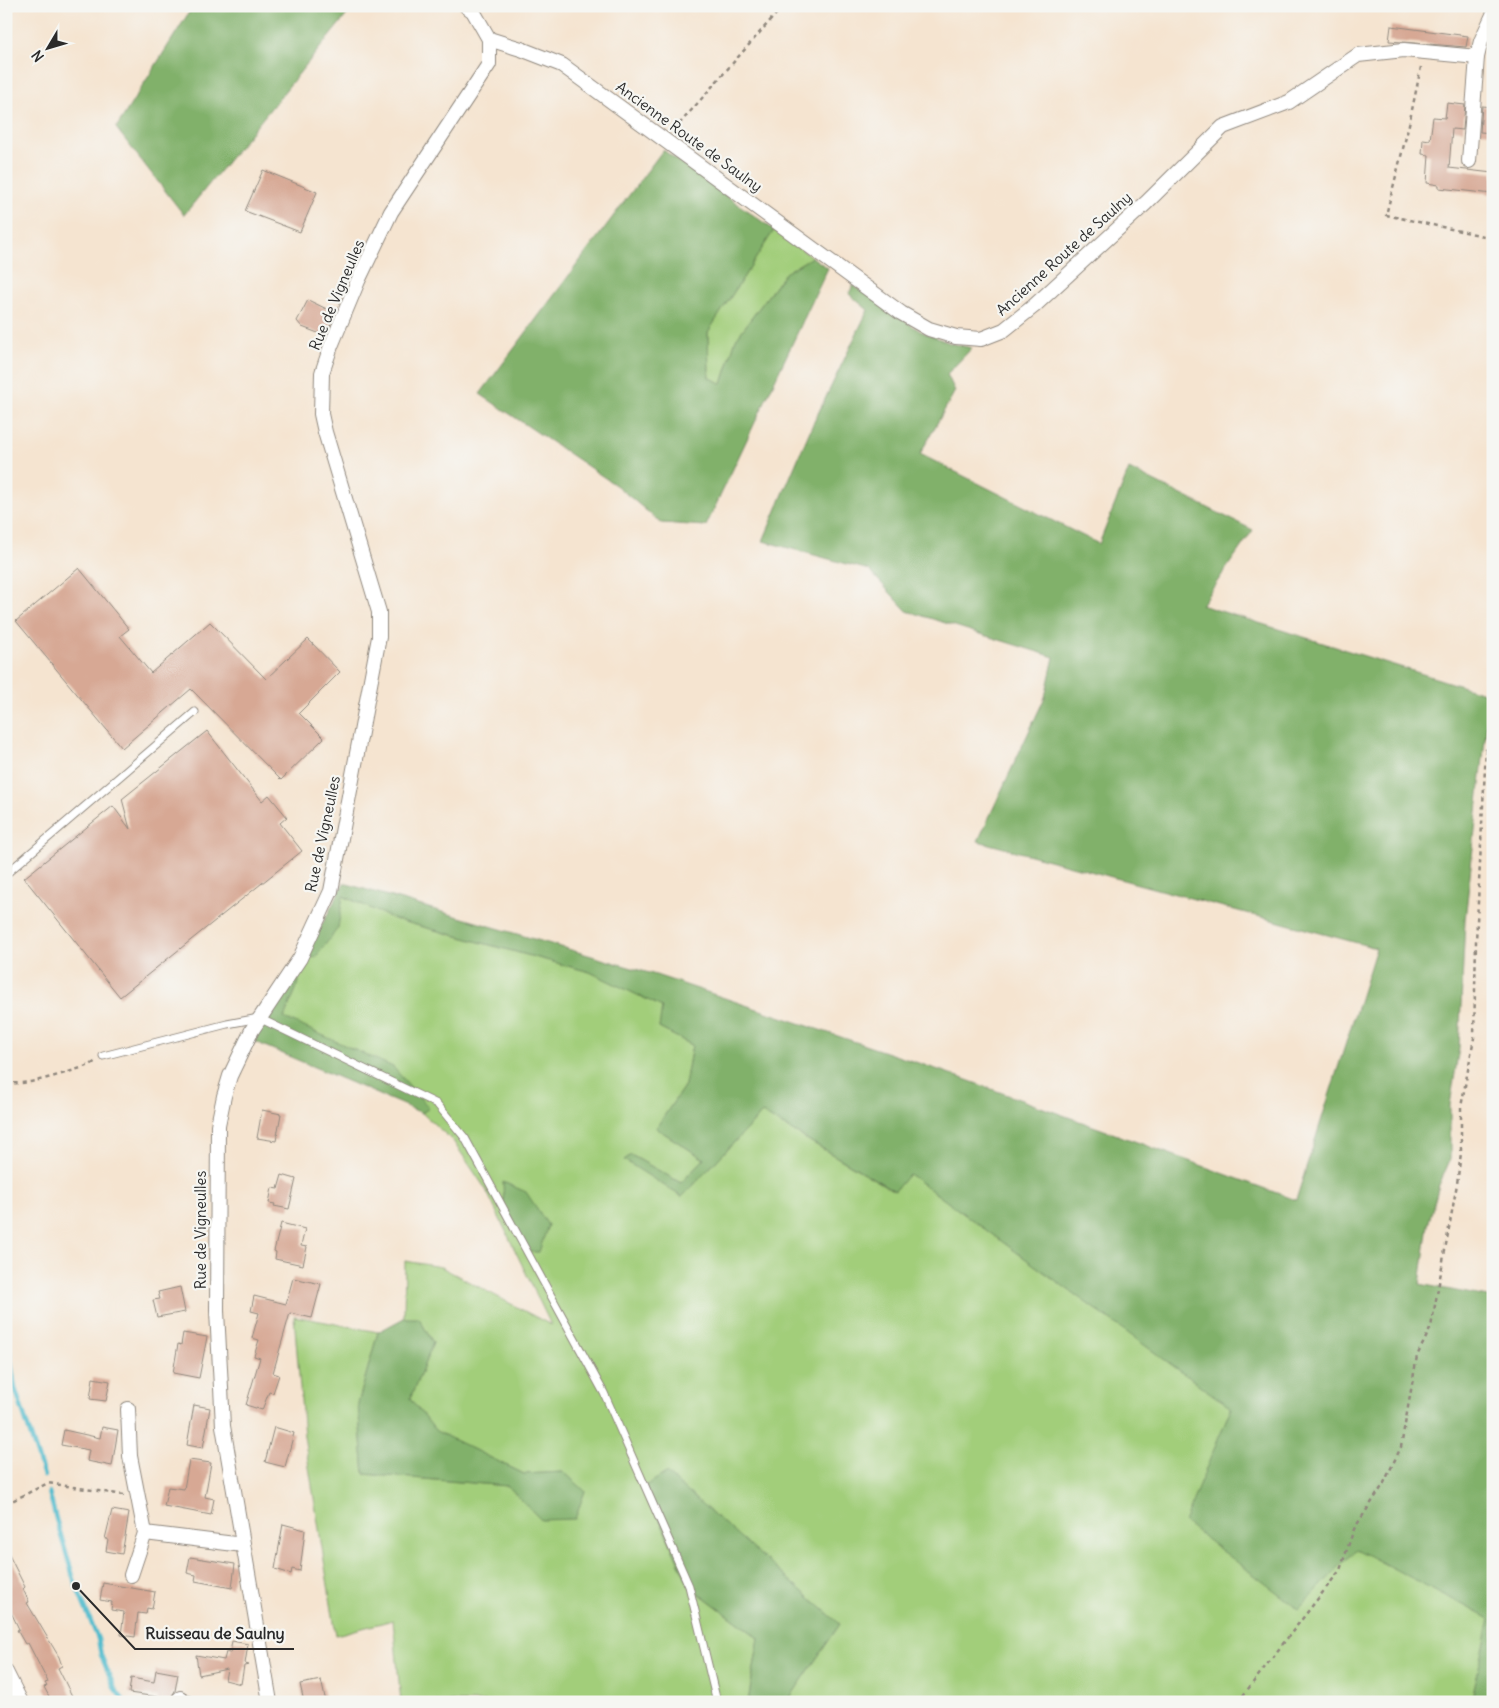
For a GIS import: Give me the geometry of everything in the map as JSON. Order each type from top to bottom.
[{"type":"street","points":[[466,6],[473,12],[489,39]]},
{"type":"street","points":[[1468,161],[1477,57],[1481,41],[1493,15]]},
{"type":"street","name":"Ancienne Route de Saulny","points":[[489,39],[562,65],[901,313],[928,329],[956,337],[981,338],[1004,330],[1034,306],[1146,203],[1223,127],[1289,102],[1358,55],[1404,50],[1477,57]]},
{"type":"street","name":"Rue de Vigneulles","points":[[270,1702],[223,1426],[217,1311],[218,1125],[230,1076],[252,1030],[300,958],[331,891],[380,637],[380,612],[321,414],[322,373],[334,338],[391,212],[489,64],[489,39]]},
{"type":"street","points":[[128,1408],[130,1456],[145,1533],[131,1575]]},
{"type":"street","points":[[145,1533],[243,1545]]},
{"type":"street","points":[[6,1672],[21,1702]]},
{"type":"lane","points":[[6,874],[195,712]]},
{"type":"lane","points":[[103,1056],[228,1024],[260,1018],[437,1104],[465,1138],[604,1394],[689,1586],[717,1702]]},
{"type":"path","points":[[664,141],[783,6]]},
{"type":"path","points":[[1424,52],[1408,129],[1386,214],[1493,238]]},
{"type":"path","points":[[1238,1702],[1340,1570],[1354,1529],[1383,1485],[1400,1447],[1417,1356],[1431,1327],[1461,1153],[1461,1107],[1474,1038],[1476,941],[1486,750],[1493,733]]},
{"type":"path","points":[[6,1082],[13,1084],[90,1066],[103,1056]]},
{"type":"path","points":[[6,1504],[48,1483],[138,1497]]},
{"type":"green space","points":[[193,6],[354,6],[184,215],[116,128]]},
{"type":"green space","points":[[663,150],[774,230],[708,332],[709,377],[722,384],[736,339],[785,273],[812,257],[828,268],[706,526],[661,523],[617,486],[480,394]]},
{"type":"green space","points":[[774,230],[812,257],[785,273],[736,339],[722,384],[709,377],[708,332]]},
{"type":"green space","points":[[853,285],[920,331],[950,343],[972,348],[947,374],[955,391],[920,454],[1099,544],[1129,469],[1253,530],[1201,605],[1490,695],[1465,920],[1459,1048],[1450,1105],[1450,1160],[1439,1185],[1428,1225],[1420,1284],[1493,1298],[1493,1702],[1471,1702],[1490,1619],[1356,1549],[1299,1609],[1184,1522],[1231,1408],[909,1174],[895,1191],[762,1113],[682,1197],[624,1160],[631,1155],[681,1183],[704,1159],[656,1128],[685,1085],[692,1045],[659,1028],[662,1007],[590,972],[394,919],[343,896],[338,928],[315,958],[306,955],[344,883],[656,975],[942,1071],[1296,1200],[1376,948],[978,841],[1045,697],[1054,657],[907,611],[869,570],[763,541],[811,428],[868,310],[849,294]]},
{"type":"green space","points":[[343,896],[394,919],[590,972],[663,1007],[659,1028],[692,1045],[685,1085],[656,1128],[704,1159],[681,1183],[631,1155],[625,1160],[682,1197],[762,1113],[894,1191],[909,1174],[1232,1408],[1185,1523],[1356,1548],[1491,1619],[1471,1702],[791,1702],[789,1699],[840,1624],[689,1586],[759,1638],[748,1702],[401,1702],[393,1620],[336,1635],[304,1436],[294,1316],[378,1332],[358,1404],[364,1474],[508,1486],[541,1520],[564,1472],[524,1474],[435,1431],[410,1399],[433,1343],[419,1319],[404,1318],[405,1261],[441,1267],[551,1325],[485,1188],[453,1141],[422,1113],[428,1108],[284,1018],[299,982],[295,971]]},
{"type":"green space","points":[[295,971],[299,982],[284,1018],[393,1067],[429,1108],[422,1113],[253,1041]]},
{"type":"green space","points":[[503,1182],[526,1192],[548,1225],[539,1252],[527,1252],[504,1210]]},
{"type":"green space","points":[[404,1318],[419,1318],[433,1343],[410,1399],[436,1431],[524,1474],[564,1472],[585,1491],[575,1519],[541,1520],[508,1486],[364,1474],[358,1404],[378,1332]]},
{"type":"green space","points":[[666,1473],[840,1624],[789,1699],[791,1702],[748,1702],[759,1638],[689,1586],[645,1486]]},
{"type":"building","points":[[1391,26],[1468,36],[1466,47],[1389,41]]},
{"type":"building","points":[[1447,103],[1465,105],[1463,130],[1452,129],[1449,168],[1493,173],[1493,194],[1439,188],[1439,185],[1427,183],[1429,155],[1422,154],[1423,139],[1430,140],[1433,117],[1445,118]]},
{"type":"building","points":[[1482,106],[1493,107],[1493,133],[1480,132]]},
{"type":"building","points":[[263,170],[317,192],[300,232],[245,211]]},
{"type":"building","points":[[308,300],[335,313],[326,336],[302,327],[297,321]]},
{"type":"building","points":[[79,568],[129,629],[120,636],[151,673],[210,622],[266,679],[308,639],[340,672],[299,713],[324,738],[281,780],[191,689],[122,748],[16,621]]},
{"type":"building","points":[[207,731],[262,801],[269,795],[287,817],[280,823],[302,851],[120,997],[24,878],[113,806],[130,829],[122,799]]},
{"type":"building","points":[[262,1110],[281,1114],[276,1141],[257,1138]]},
{"type":"building","points":[[282,1175],[296,1179],[289,1209],[269,1203],[272,1188],[278,1189]]},
{"type":"building","points":[[281,1223],[305,1229],[301,1246],[307,1247],[303,1265],[275,1259],[276,1252],[274,1251]]},
{"type":"building","points":[[293,1278],[321,1284],[312,1318],[290,1313],[273,1373],[279,1375],[273,1393],[269,1392],[262,1410],[246,1405],[260,1358],[254,1356],[259,1340],[252,1338],[259,1313],[251,1311],[254,1296],[286,1304]]},
{"type":"building","points":[[180,1287],[185,1312],[157,1317],[153,1300],[160,1299],[158,1292]]},
{"type":"building","points":[[183,1333],[207,1337],[199,1378],[173,1373],[178,1344],[181,1345]]},
{"type":"building","points":[[93,1378],[110,1381],[106,1401],[90,1399]]},
{"type":"building","points":[[194,1405],[210,1408],[203,1448],[187,1445]]},
{"type":"building","points":[[102,1427],[118,1430],[112,1466],[87,1461],[89,1450],[61,1445],[64,1430],[100,1438]]},
{"type":"building","points":[[274,1427],[294,1433],[285,1467],[265,1462]]},
{"type":"building","points":[[189,1460],[211,1463],[205,1497],[214,1499],[211,1515],[164,1506],[168,1487],[184,1489]]},
{"type":"building","points":[[112,1510],[129,1513],[122,1554],[106,1551],[108,1539],[105,1539]]},
{"type":"building","points":[[283,1524],[305,1530],[300,1571],[292,1569],[291,1574],[275,1569]]},
{"type":"building","points":[[6,1549],[25,1587],[23,1589],[29,1602],[27,1603],[59,1657],[62,1666],[58,1668],[75,1702],[52,1702],[44,1687],[47,1686],[45,1683],[48,1682],[28,1643],[25,1644],[17,1630],[19,1629],[6,1602]]},
{"type":"building","points":[[190,1557],[235,1564],[232,1588],[195,1581],[196,1575],[187,1573]]},
{"type":"building","points":[[103,1583],[155,1592],[152,1609],[147,1608],[146,1614],[138,1613],[135,1637],[121,1635],[124,1612],[111,1610],[112,1602],[100,1600]]},
{"type":"building","points":[[232,1641],[248,1644],[245,1664],[249,1665],[244,1666],[241,1684],[225,1680],[227,1669],[199,1675],[196,1655],[224,1660],[226,1652],[230,1653]]},
{"type":"building","points":[[156,1670],[178,1674],[175,1691],[171,1697],[172,1702],[157,1702],[158,1697],[129,1693],[131,1678],[154,1682]]},
{"type":"building","points":[[321,1680],[326,1702],[304,1702],[300,1684]]},
{"type":"waterway","points":[[6,1330],[15,1388],[44,1476]]},
{"type":"waterway","points":[[49,1492],[76,1586],[98,1639],[101,1655],[115,1689],[125,1702]]},
{"type":"place","name":"Ruisseau de Saulny","points":[[76,1586]]}]
